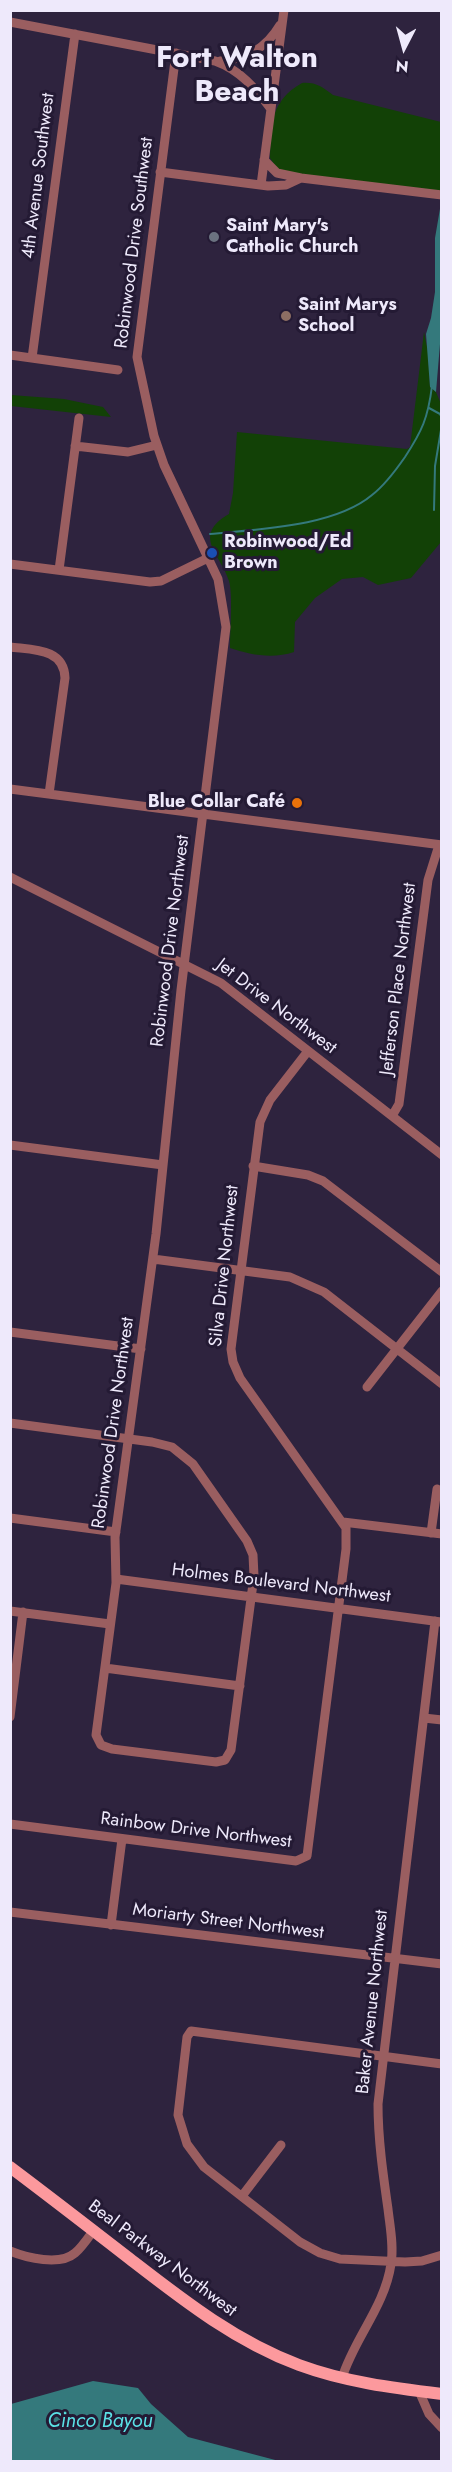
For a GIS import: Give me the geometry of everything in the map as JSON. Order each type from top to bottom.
[{"type":"main road","name":"Beal Parkway Northwest","points":[[10,2167],[201,2313],[240,2338],[298,2365],[342,2378],[441,2394]]},
{"type":"street","points":[[10,22],[215,61],[232,60],[255,51],[270,38],[283,15]]},
{"type":"street","points":[[261,185],[283,15]]},
{"type":"street","name":"4th Avenue Southwest","points":[[32,358],[75,34]]},
{"type":"street","name":"Robinwood Drive Southwest","points":[[176,53],[137,357],[157,445],[218,579],[226,627],[203,814]]},
{"type":"street","points":[[215,61],[241,74],[271,109]]},
{"type":"street","points":[[264,160],[277,173],[301,178],[441,195]]},
{"type":"street","points":[[160,172],[261,185],[286,185],[301,178]]},
{"type":"street","points":[[10,355],[118,370]]},
{"type":"street","points":[[59,570],[78,418]]},
{"type":"street","points":[[75,446],[128,452],[157,445]]},
{"type":"street","points":[[10,564],[154,582],[208,558]]},
{"type":"street","points":[[10,647],[48,652],[59,660],[64,668],[65,678],[49,794]]},
{"type":"street","points":[[10,789],[440,845]]},
{"type":"street","name":"Robinwood Drive Northwest","points":[[10,1423],[129,1439],[171,1447],[194,1464],[251,1549],[254,1566],[251,1597],[231,1750],[225,1760],[216,1762],[112,1749],[101,1745],[96,1735],[116,1579],[116,1532],[129,1439],[153,1259],[184,963],[203,814]]},
{"type":"street","name":"Jefferson Place Northwest","points":[[392,1116],[399,1104],[428,880],[440,845]]},
{"type":"street","name":"Jet Drive Northwest","points":[[10,877],[184,963],[228,988],[441,1155]]},
{"type":"street","name":"Silva Drive Northwest","points":[[308,1051],[270,1100],[262,1115],[231,1349],[236,1371],[346,1528],[346,1549],[339,1608]]},
{"type":"street","points":[[10,1145],[163,1165]]},
{"type":"street","points":[[254,1166],[308,1174],[323,1181],[441,1272]]},
{"type":"street","points":[[153,1259],[290,1277],[316,1287],[441,1384]]},
{"type":"street","points":[[367,1386],[441,1291]]},
{"type":"street","points":[[10,1332],[141,1349]]},
{"type":"street","points":[[431,1533],[437,1489]]},
{"type":"street","points":[[10,1518],[116,1532]]},
{"type":"street","points":[[343,1522],[441,1534]]},
{"type":"street","name":"Holmes Boulevard Northwest","points":[[116,1579],[438,1621]]},
{"type":"street","name":"Rainbow Drive Northwest","points":[[10,1824],[296,1861],[307,1856],[339,1608]]},
{"type":"street","points":[[10,1611],[110,1624]]},
{"type":"street","points":[[10,1717],[23,1612]]},
{"type":"street","name":"Baker Avenue Northwest","points":[[342,2378],[347,2363],[379,2301],[392,2261],[378,2118],[394,1958],[438,1621]]},
{"type":"street","points":[[105,1668],[240,1686]]},
{"type":"street","points":[[424,1718],[441,1720]]},
{"type":"street","points":[[111,1925],[122,1839]]},
{"type":"street","name":"Moriarty Street Northwest","points":[[10,1912],[441,1964]]},
{"type":"street","points":[[441,2064],[191,2031],[187,2037],[178,2102],[182,2134],[191,2152],[204,2167],[300,2241],[320,2253],[340,2259],[392,2261],[422,2261],[441,2254]]},
{"type":"street","points":[[242,2196],[281,2145]]},
{"type":"street","points":[[10,2251],[35,2258],[66,2259],[76,2252],[93,2231]]},
{"type":"street","points":[[419,2391],[429,2414],[441,2428]]},
{"type":"green space","points":[[302,83],[319,86],[333,95],[441,122],[442,189],[439,192],[286,173],[278,170],[270,158],[274,115],[291,90]]},
{"type":"green space","points":[[424,332],[428,352],[430,387],[436,392],[441,404],[441,542],[411,578],[378,585],[363,577],[342,579],[315,598],[295,622],[294,652],[262,655],[230,648],[229,581],[215,554],[210,538],[218,522],[229,514],[233,493],[237,432],[407,449],[410,447]]},
{"type":"green space","points":[[11,395],[64,399],[103,407],[111,417],[11,406]]},
{"type":"water","points":[[441,203],[442,320],[436,392],[430,387],[426,334],[435,292],[435,238]]},
{"type":"water","name":"Cinco Bayou","points":[[93,2381],[138,2388],[151,2404],[188,2437],[279,2461],[11,2461],[11,2404]]},
{"type":"waterway","points":[[210,534],[294,525],[337,514],[356,506],[381,487],[411,448],[426,416],[432,386]]},
{"type":"waterway","points":[[429,408],[440,414],[442,418]]},
{"type":"waterway","points":[[434,510],[435,466],[442,424]]},
{"type":"place","name":"Saint Mary's Catholic Church","points":[[214,237]]},
{"type":"place","name":"Saint Marys School","points":[[286,316]]},
{"type":"place","name":"Robinwood/Ed Brown","points":[[212,553]]},
{"type":"place","name":"Blue Collar Café","points":[[297,803]]},
{"type":"district","name":"Fort Walton Beach","points":[[237,77]]}]
